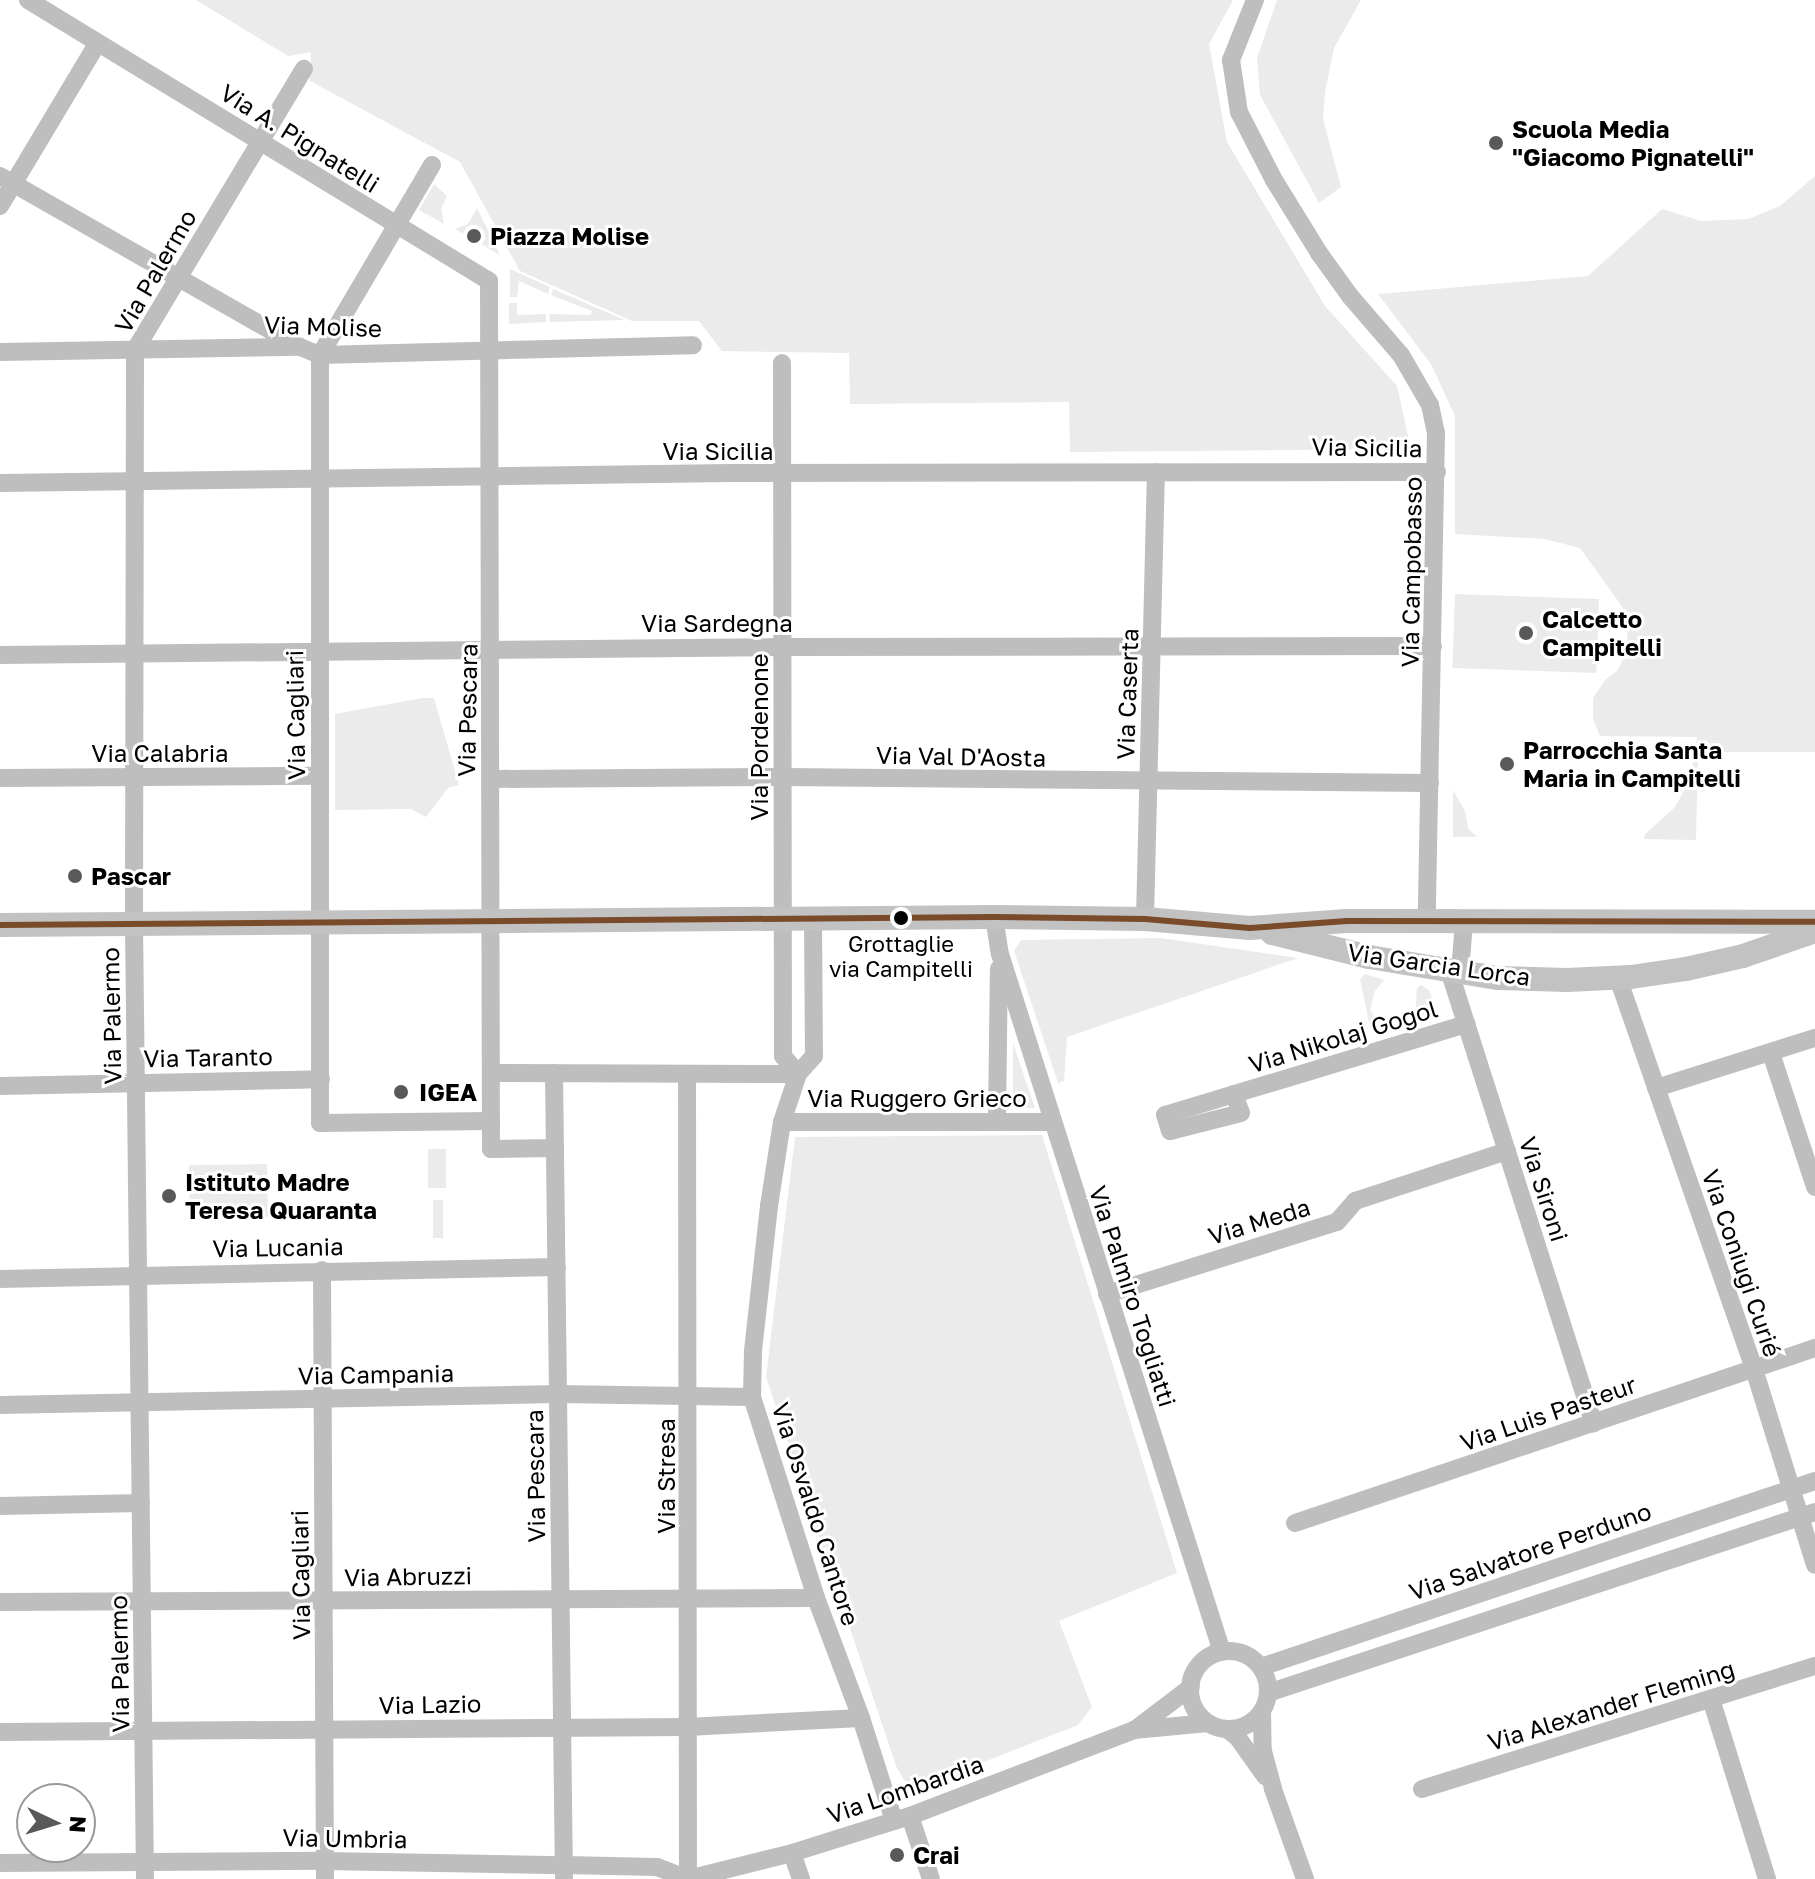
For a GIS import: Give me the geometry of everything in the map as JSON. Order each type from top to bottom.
[{"type":"street","name":"Via A. Pignatelli","points":[[28,0],[489,281],[491,349]]},
{"type":"street","name":"Via Campobasso","points":[[1255,0],[1231,60],[1239,112],[1274,180],[1319,253],[1350,296],[1401,355],[1430,405],[1436,433],[1427,921]]},
{"type":"street","points":[[0,206],[7,180],[97,44]]},
{"type":"street","name":"Via Palermo","points":[[145,1870],[133,777],[135,350],[304,69]]},
{"type":"street","name":"Via Cagliari","points":[[432,165],[320,355],[320,1123],[491,1121]]},
{"type":"street","points":[[7,180],[300,347]]},
{"type":"street","name":"Via Molise","points":[[0,352],[300,347],[320,355],[693,345]]},
{"type":"street","name":"Via Pescara","points":[[491,349],[491,1121]]},
{"type":"street","name":"Via Pordenone","points":[[782,363],[784,918]]},
{"type":"street","name":"Via Caserta","points":[[1145,919],[1156,472]]},
{"type":"street","name":"Via Sicilia","points":[[0,483],[1437,472]]},
{"type":"street","name":"Via Sardegna","points":[[0,655],[783,647],[1153,649],[1433,646]]},
{"type":"street","name":"Via Calabria","points":[[0,778],[320,776]]},
{"type":"street","name":"Via Val D'Aosta","points":[[491,779],[783,777],[1430,783]]},
{"type":"street","points":[[0,925],[490,918],[994,917],[1145,919],[1250,928],[1347,921],[1815,922]]},
{"type":"street","name":"Via Palmiro Togliatti","points":[[994,917],[1000,954],[1222,1652]]},
{"type":"street","points":[[784,918],[783,1056],[798,1074]]},
{"type":"street","name":"Via Osvaldo Cantore","points":[[813,919],[814,1056],[798,1074],[782,1122],[765,1235],[752,1397],[816,1598],[861,1718],[931,1879]]},
{"type":"street","points":[[1455,971],[1464,922]]},
{"type":"street","name":"Via Garcia Lorca","points":[[1250,928],[1369,957],[1499,978],[1618,978],[1743,956],[1815,931]]},
{"type":"street","name":"Via Palmiro Togliatti","points":[[997,1122],[1000,954]]},
{"type":"street","name":"Via Sironi","points":[[1455,971],[1467,1024],[1594,1423]]},
{"type":"street","name":"Via Coniugi Curié","points":[[1618,978],[1754,1369],[1792,1489],[1807,1515],[1815,1565]]},
{"type":"street","name":"Via Nikolaj Gogol","points":[[1234,1094],[1467,1024]]},
{"type":"street","points":[[1656,1088],[1815,1038]]},
{"type":"street","points":[[1771,1053],[1815,1187]]},
{"type":"street","points":[[492,1073],[798,1074]]},
{"type":"street","name":"Via Pescara","points":[[554,1073],[564,1872]]},
{"type":"street","name":"Via Stresa","points":[[687,1074],[690,1394],[688,1879]]},
{"type":"street","name":"Via Taranto","points":[[0,1086],[321,1079]]},
{"type":"street","points":[[491,1121],[491,1149],[555,1148]]},
{"type":"street","name":"Via Ruggero Grieco","points":[[782,1122],[1053,1122]]},
{"type":"street","name":"Via Meda","points":[[1107,1294],[1337,1222],[1355,1201],[1507,1151]]},
{"type":"street","name":"Via Lucania","points":[[0,1279],[557,1267]]},
{"type":"street","name":"Via Cagliari","points":[[322,1270],[325,1870]]},
{"type":"street","name":"Via Luis Pasteur","points":[[1295,1523],[1815,1348]]},
{"type":"street","name":"Via Campania","points":[[0,1405],[558,1394],[752,1397]]},
{"type":"street","name":"Via Salvatore Perduno","points":[[1261,1667],[1815,1481]]},
{"type":"street","points":[[0,1506],[141,1503]]},
{"type":"street","points":[[1268,1693],[1807,1515]]},
{"type":"street","name":"Via Abruzzi","points":[[0,1602],[816,1598]]},
{"type":"street","points":[[1273,1789],[1238,1738],[1227,1729],[1208,1723],[1194,1707],[1192,1677],[1204,1661],[1222,1652],[1242,1653],[1261,1667],[1268,1693],[1262,1712],[1263,1751],[1305,1879]]},
{"type":"street","name":"Via Alexander Fleming","points":[[1422,1789],[1815,1666]]},
{"type":"street","name":"Via Lombardia","points":[[1134,1730],[1191,1687]]},
{"type":"street","points":[[1711,1699],[1767,1879]]},
{"type":"street","points":[[1227,1729],[1247,1725],[1262,1712]]},
{"type":"street","name":"Via Lazio","points":[[0,1732],[687,1727],[861,1718]]},
{"type":"street","name":"Via Lombardia","points":[[688,1879],[792,1853],[902,1818],[1134,1730],[1208,1723]]},
{"type":"street","points":[[792,1853],[801,1879]]},
{"type":"street","name":"Via Umbria","points":[[0,1863],[145,1870],[564,1872],[657,1867],[688,1879]]},
{"type":"shaded area","points":[[196,0],[1233,0],[1209,44],[1227,142],[1325,306],[1397,386],[1411,449],[1070,452],[1069,402],[850,404],[849,353],[722,351],[699,321],[632,321],[520,271],[460,162],[310,81],[311,52],[288,56]]},
{"type":"shaded area","points":[[1277,0],[1361,0],[1334,48],[1325,92],[1323,119],[1341,187],[1319,203],[1260,95],[1257,58]]},
{"type":"shaded area","points":[[1815,176],[1815,752],[1698,752],[1696,840],[1644,839],[1645,834],[1675,807],[1690,780],[1697,737],[1600,736],[1593,719],[1593,698],[1605,680],[1618,670],[1627,650],[1628,618],[1580,548],[1545,539],[1455,534],[1455,416],[1431,364],[1378,294],[1588,276],[1662,209],[1701,221],[1748,219],[1780,206]]},
{"type":"shaded area","points":[[434,184],[447,196],[441,209],[444,224],[419,210]]},
{"type":"shaded area","points":[[477,208],[500,255],[455,229],[468,224]]},
{"type":"shaded area","points":[[510,269],[550,287],[548,294],[519,281],[517,297],[510,297]]},
{"type":"shaded area","points":[[553,289],[625,320],[550,322],[549,314],[591,315],[592,311],[551,295]]},
{"type":"shaded area","points":[[509,303],[517,303],[517,315],[546,314],[546,322],[509,324]]},
{"type":"shaded area","name":"Calcetto Campitelli","points":[[1455,594],[1599,599],[1596,673],[1452,668]]},
{"type":"shaded area","points":[[434,698],[459,785],[448,788],[426,817],[411,809],[335,810],[335,714]]},
{"type":"shaded area","points":[[1453,790],[1465,811],[1468,828],[1477,837],[1453,837]]},
{"type":"shaded area","points":[[1161,938],[1298,958],[1067,1037],[1064,1081],[1058,1083],[1014,951],[1021,940]]},
{"type":"shaded area","points":[[1365,974],[1384,980],[1375,991],[1370,1010],[1383,1029],[1370,1027],[1360,979]]},
{"type":"shaded area","points":[[1421,985],[1429,990],[1436,1007],[1430,1013],[1415,1017],[1417,988]]},
{"type":"shaded area","points":[[1013,1043],[1035,1108],[1013,1108]]},
{"type":"shaded area","points":[[1042,1135],[1177,1573],[1059,1621],[1092,1707],[1078,1725],[920,1787],[904,1780],[896,1766],[766,1377],[795,1137]]},
{"type":"shaded area","points":[[428,1149],[446,1149],[446,1188],[428,1188]]},
{"type":"shaded area","points":[[267,1164],[268,1217],[190,1218],[189,1165]]},
{"type":"shaded area","points":[[433,1200],[443,1200],[443,1238],[433,1238]]},
{"type":"transit line","points":[[0,925],[994,917],[1145,919],[1250,928],[1347,921],[1815,922]]},
{"type":"place","name":"Scuola Media \"Giacomo Pignatelli\"","points":[[1496,143]]},
{"type":"place","name":"Piazza Molise","points":[[474,236]]},
{"type":"place","name":"Calcetto Campitelli","points":[[1526,633]]},
{"type":"place","name":"Parrocchia Santa Maria in Campitelli","points":[[1507,764]]},
{"type":"place","name":"Pascar","points":[[75,876]]},
{"type":"place","name":"Grottaglie via Campitelli","points":[[901,918]]},
{"type":"place","name":"IGEA","points":[[401,1092]]},
{"type":"place","name":"Istituto Madre Teresa Quaranta","points":[[169,1196]]},
{"type":"place","name":"Crai","points":[[897,1855]]}]
